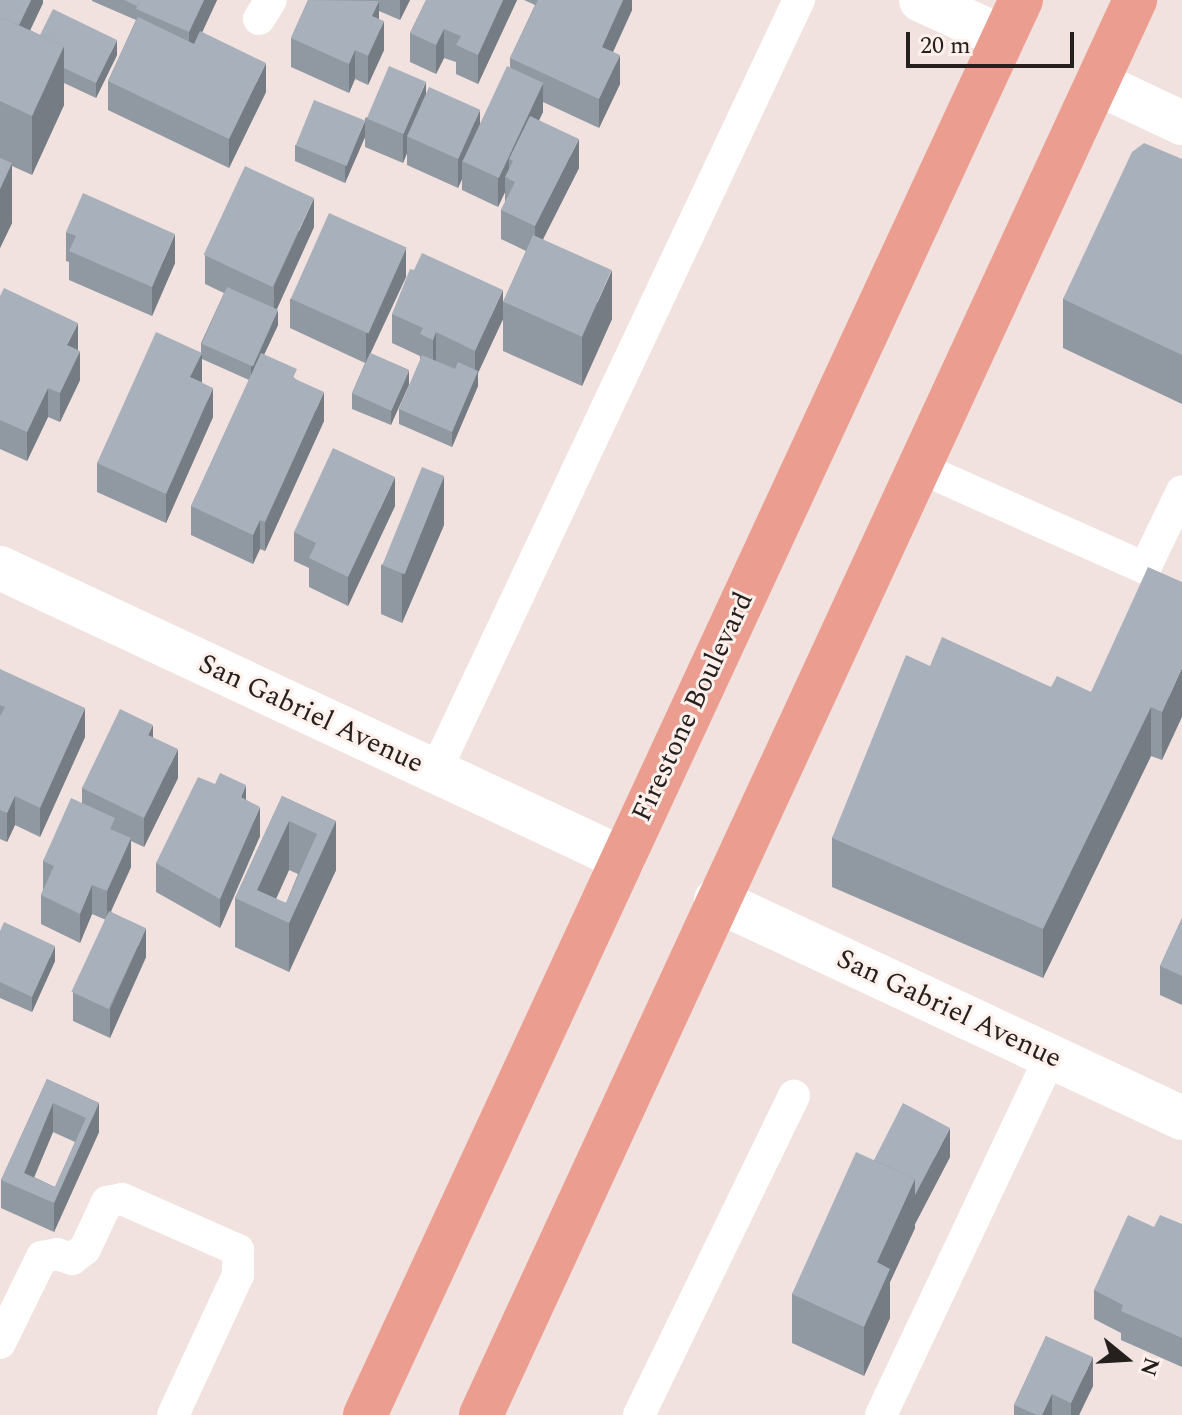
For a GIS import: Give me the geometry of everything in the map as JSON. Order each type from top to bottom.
[{"type":"main road","points":[[481,1415],[716,900],[1135,0]]},
{"type":"main road","name":"Firestone Boulevard","points":[[365,1415],[1012,19]]},
{"type":"street","points":[[921,0],[1012,19]]},
{"type":"street","points":[[1097,83],[1182,123]]},
{"type":"street","name":"San Gabriel Avenue","points":[[0,568],[623,859]]},
{"type":"street","name":"San Gabriel Avenue","points":[[716,900],[1182,1118]]},
{"type":"lane","points":[[435,772],[799,0]]},
{"type":"lane","points":[[918,467],[1145,568],[1182,491]]},
{"type":"lane","points":[[881,1415],[1050,1057]]},
{"type":"lane","points":[[639,1415],[794,1096]]},
{"type":"lane","points":[[0,1343],[42,1257],[57,1254],[72,1259],[85,1249],[107,1202],[122,1199],[238,1250],[238,1275],[173,1415]]},
{"type":"building","points":[[0,0],[31,0],[19,25],[1,17],[0,20]]},
{"type":"building","points":[[124,0],[140,0],[137,6]]},
{"type":"building","points":[[140,0],[204,0],[189,32],[136,9]]},
{"type":"building","points":[[308,0],[379,1],[372,16],[384,21],[368,56],[355,50],[349,64],[291,38]]},
{"type":"building","points":[[426,0],[503,0],[478,55],[456,45],[461,36],[444,29],[436,45],[410,33]]},
{"type":"building","points":[[538,0],[623,0],[602,47],[620,55],[599,99],[510,58]]},
{"type":"building","points":[[53,9],[117,40],[96,83],[64,68],[64,46],[40,35]]},
{"type":"building","points":[[1,17],[64,46],[32,116],[0,101]]},
{"type":"building","points":[[138,17],[194,44],[200,31],[266,63],[229,139],[108,81]]},
{"type":"building","points":[[389,66],[426,82],[404,134],[367,118]]},
{"type":"building","points":[[507,66],[543,83],[499,178],[463,161]]},
{"type":"building","points":[[429,87],[480,110],[458,159],[407,136]]},
{"type":"building","points":[[314,100],[365,121],[347,166],[296,145]]},
{"type":"building","points":[[530,116],[579,139],[535,226],[501,210],[515,182],[505,177],[513,161],[509,159]]},
{"type":"building","points":[[1144,143],[1182,159],[1182,355],[1063,299],[1132,152]]},
{"type":"building","points":[[0,158],[12,163],[0,189]]},
{"type":"building","points":[[245,166],[314,198],[272,287],[204,255]]},
{"type":"building","points":[[83,193],[175,234],[152,287],[69,251],[76,236],[66,232]]},
{"type":"building","points":[[329,213],[407,248],[368,333],[291,299]]},
{"type":"building","points":[[533,235],[612,270],[582,337],[503,302]]},
{"type":"building","points":[[422,253],[503,290],[475,351],[436,332],[433,340],[420,334],[423,328],[392,314],[410,269],[414,270]]},
{"type":"building","points":[[227,287],[278,310],[253,366],[202,344]]},
{"type":"building","points":[[4,288],[78,323],[67,345],[80,351],[60,393],[48,388],[27,432],[0,420],[0,296]]},
{"type":"building","points":[[156,332],[202,353],[190,377],[213,388],[166,494],[97,463]]},
{"type":"building","points":[[261,353],[297,369],[293,378],[324,392],[265,522],[260,520],[253,535],[191,506]]},
{"type":"building","points":[[370,353],[409,370],[391,411],[352,393]]},
{"type":"building","points":[[422,355],[455,369],[458,362],[478,371],[452,432],[399,409]]},
{"type":"building","points":[[333,448],[395,477],[348,577],[309,558],[316,543],[294,532]]},
{"type":"building","points":[[422,467],[444,476],[405,574],[382,565]]},
{"type":"building","points":[[1148,567],[1182,582],[1182,668],[1162,712],[1151,707],[1043,929],[832,838],[906,655],[930,666],[942,637],[1051,687],[1057,676],[1091,692]]},
{"type":"building","points":[[0,669],[85,708],[40,808],[15,796],[7,813],[0,810],[0,716],[5,707],[0,705]]},
{"type":"building","points":[[120,709],[153,725],[148,735],[178,749],[144,818],[82,788]]},
{"type":"building","points":[[220,773],[246,785],[241,797],[260,807],[220,899],[156,863],[198,777],[215,784]]},
{"type":"building","points":[[282,796],[336,821],[289,923],[235,898]],"holes":[[[289,821],[317,834],[286,903],[257,890]]]},
{"type":"building","points":[[71,798],[115,818],[110,829],[131,838],[107,891],[92,885],[80,914],[41,895],[54,866],[43,861]]},
{"type":"building","points":[[109,911],[146,928],[109,1009],[71,992]]},
{"type":"building","points":[[1182,918],[1182,976],[1160,966]]},
{"type":"building","points":[[4,922],[55,946],[32,997],[0,982],[0,931]]},
{"type":"building","points":[[47,1079],[99,1103],[54,1203],[1,1180]],"holes":[[[53,1103],[86,1118],[55,1187],[24,1173]]]},
{"type":"building","points":[[903,1103],[950,1128],[915,1195],[915,1179],[874,1160]]},
{"type":"building","points":[[856,1152],[915,1179],[877,1262],[890,1269],[864,1327],[792,1294]]},
{"type":"building","points":[[1128,1215],[1154,1227],[1160,1215],[1182,1224],[1182,1338],[1121,1311],[1123,1305],[1094,1290]]},
{"type":"building","points":[[1046,1336],[1093,1357],[1071,1403],[1052,1394],[1042,1415],[1037,1415],[1014,1405]]}]
